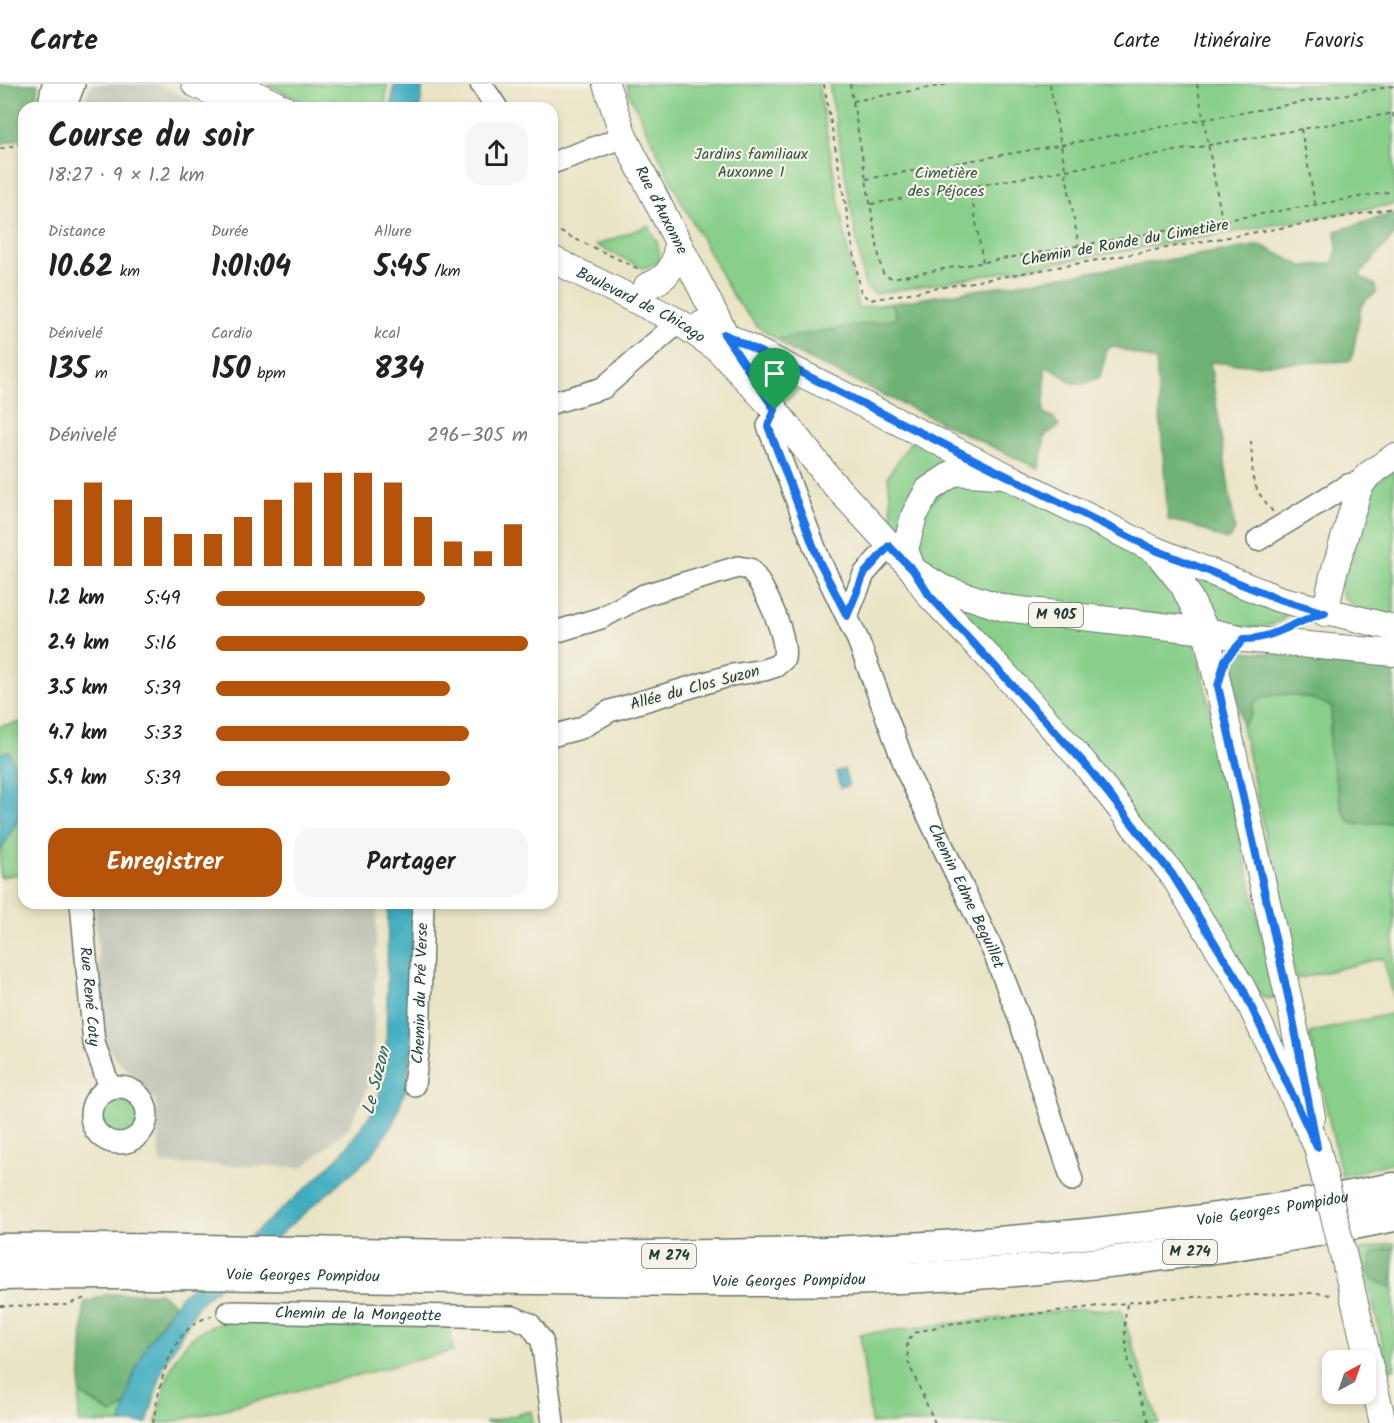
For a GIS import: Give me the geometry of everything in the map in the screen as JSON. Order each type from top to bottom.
[{"type":"highway","points":[[1334,1200],[1394,1180]]},
{"type":"highway","name":"Voie Georges Pompidou","points":[[0,1249],[652,1256],[889,1250],[1134,1230],[1334,1200],[1394,1188]]},
{"type":"highway","name":"Voie Georges Pompidou","points":[[0,1275],[125,1273],[663,1281],[866,1278],[1025,1270],[1135,1259],[1246,1244],[1394,1216]]},
{"type":"highway","points":[[1350,1225],[1394,1224]]},
{"type":"main road","points":[[195,84],[232,102]]},
{"type":"main road","points":[[235,84],[271,102]]},
{"type":"main road","name":"Rue d'Auxonne","points":[[606,84],[624,137],[724,334]]},
{"type":"main road","name":"Boulevard de Chicago","points":[[558,242],[645,278],[697,311],[724,334]]},
{"type":"main road","points":[[645,278],[656,283],[672,268],[677,244]]},
{"type":"main road","name":"Boulevard de Chicago","points":[[558,262],[679,322],[718,349],[775,410]]},
{"type":"main road","points":[[618,292],[641,295],[724,334],[1153,549],[1279,599],[1325,613],[1394,628]]},
{"type":"main road","name":"M 905","points":[[724,334],[775,410],[832,482],[913,570],[942,588],[1004,608],[1206,631],[1252,639],[1394,653]]},
{"type":"main road","points":[[1354,648],[1345,641],[1325,613],[1333,576],[1363,481],[1394,457]]},
{"type":"main road","points":[[1015,478],[956,472],[938,481],[919,505],[910,530],[905,550],[913,570],[929,595],[1009,679],[1134,824],[1172,874],[1242,987],[1317,1147]]},
{"type":"main road","points":[[1153,549],[1183,585],[1206,631],[1291,1009],[1317,1147],[1383,1423]]},
{"type":"main road","points":[[1218,686],[1225,660],[1252,639],[1279,633],[1308,617],[1325,613]]},
{"type":"main road","points":[[1255,1013],[1291,1009]]},
{"type":"street","points":[[49,102],[53,84]]},
{"type":"street","points":[[67,102],[74,84]]},
{"type":"street","points":[[481,84],[493,102]]},
{"type":"street","points":[[558,162],[624,137]]},
{"type":"street","points":[[558,401],[603,388],[679,322]]},
{"type":"street","name":"Chemin Edme Beguillet","points":[[775,410],[768,426],[819,561],[858,640],[908,774],[994,953],[1018,1015],[1072,1180]]},
{"type":"street","points":[[1258,540],[1348,485],[1363,481]]},
{"type":"street","points":[[847,616],[864,574],[889,546]]},
{"type":"street","name":"Allée du Clos Suzon","points":[[558,631],[601,618],[644,595],[738,567],[750,569],[760,581],[786,647],[784,659],[776,666],[732,675],[610,711],[581,728],[558,734]]},
{"type":"street","name":"Rue René Coty","points":[[82,909],[94,1043],[110,1088]]},
{"type":"street","name":"Chemin du Pré Verse","points":[[414,1085],[418,1067],[423,909]]},
{"type":"street","name":"Chemin de la Mongeotte","points":[[228,1312],[513,1317],[530,1324],[542,1341],[553,1423]]},
{"type":"path","name":"Chemin de Ronde du Cimetière","points":[[824,84],[861,293],[870,300],[1394,208]]},
{"type":"path","points":[[850,84],[870,204],[885,275],[892,278],[1394,191]]},
{"type":"path","points":[[853,101],[950,84]]},
{"type":"path","points":[[1050,84],[1080,247]]},
{"type":"path","points":[[1197,84],[1222,220]]},
{"type":"path","points":[[866,179],[1394,86]]},
{"type":"path","points":[[870,204],[1393,113],[1394,120]]},
{"type":"path","points":[[1301,129],[1315,204]]},
{"type":"path","points":[[0,149],[18,144]]},
{"type":"path","points":[[970,186],[983,263]]},
{"type":"path","points":[[558,231],[645,278]]},
{"type":"path","points":[[1251,441],[1253,479],[1258,492],[1280,525]]},
{"type":"path","points":[[935,1423],[908,1362],[907,1341],[914,1333],[948,1324],[1167,1298],[1316,1293],[1352,1289]]},
{"type":"path","points":[[0,1306],[66,1305],[96,1293]]},
{"type":"path","points":[[1127,1304],[1124,1324],[1132,1377],[1149,1423]]},
{"type":"path","points":[[153,1423],[160,1387],[181,1336],[202,1319],[228,1312]]},
{"type":"shaded area","points":[[92,84],[158,84],[195,102],[84,102]]},
{"type":"shaded area","points":[[95,909],[377,909],[373,1063],[365,1094],[349,1127],[303,1167],[160,1164],[156,1101],[104,1045]]},
{"type":"green space","points":[[0,84],[38,84],[36,102],[18,102],[18,140],[0,144]]},
{"type":"green space","points":[[266,84],[387,84],[386,102],[303,102]]},
{"type":"green space","name":"Jardins familiaux Auxonne 1","points":[[627,84],[818,84],[858,308],[893,303],[897,319],[777,339],[757,326],[733,296],[680,199],[629,93]]},
{"type":"green space","name":"Cimetière des Péjoces","points":[[829,84],[1394,84],[1394,204],[876,294],[865,287]]},
{"type":"green space","points":[[1394,213],[1394,235],[1359,276],[1375,285],[1376,293],[1365,300],[1361,307],[1352,358],[1348,361],[1249,365],[1210,362],[1235,530],[1226,540],[1191,525],[1168,520],[1156,361],[1113,346],[1107,350],[1100,377],[1086,383],[1072,383],[1053,369],[1045,367],[1044,413],[1053,417],[1059,426],[1045,435],[1039,469],[792,351],[777,339],[896,319],[893,303],[1261,245],[1302,266],[1333,263],[1337,250],[1336,231]]},
{"type":"green space","points":[[648,226],[658,244],[660,259],[655,264],[643,268],[596,245]]},
{"type":"green space","points":[[764,367],[806,383],[784,403],[763,371]]},
{"type":"green space","points":[[914,437],[969,464],[898,534],[887,532],[893,525],[888,476]]},
{"type":"green space","points":[[1394,468],[1394,617],[1361,610],[1348,602],[1339,587],[1368,491]]},
{"type":"green space","points":[[952,480],[992,483],[1105,533],[1151,559],[1191,617],[1091,609],[1010,598],[973,590],[944,579],[922,563],[914,539],[927,507]]},
{"type":"green space","points":[[1187,570],[1288,614],[1273,624],[1263,626],[1243,627],[1214,623]]},
{"type":"green space","points":[[953,605],[1191,640],[1195,644],[1276,994],[1273,998],[1266,999],[1260,994],[1220,932]]},
{"type":"green space","points":[[1241,651],[1394,664],[1394,822],[1360,824],[1349,821],[1342,809],[1329,748],[1332,707],[1313,699],[1292,695],[1271,696],[1253,703],[1251,715],[1242,726],[1232,666],[1233,660]]},
{"type":"green space","points":[[1283,693],[1321,701],[1332,708],[1329,749],[1342,809],[1349,821],[1360,824],[1394,822],[1394,998],[1383,958],[1296,979],[1242,726],[1251,715],[1253,704],[1262,697]]},
{"type":"green space","points":[[18,723],[18,820],[9,752],[0,753],[0,726]]},
{"type":"green space","points":[[18,820],[18,874],[0,877],[0,851]]},
{"type":"green space","points":[[1394,1013],[1394,1162],[1342,1176],[1309,1033]]},
{"type":"green space","points":[[121,1099],[128,1100],[134,1105],[139,1111],[139,1125],[134,1131],[128,1136],[121,1137],[114,1136],[108,1131],[103,1125],[102,1118],[103,1111],[108,1105],[114,1100]]},
{"type":"green space","points":[[1394,1243],[1394,1248],[1384,1249],[1385,1285],[1391,1287],[1394,1272],[1394,1369],[1389,1370],[1360,1250]]},
{"type":"green space","points":[[1394,1248],[1393,1287],[1391,1287],[1372,1280],[1369,1272],[1372,1253]]},
{"type":"green space","points":[[160,1293],[174,1304],[144,1352],[126,1405],[112,1414],[80,1393],[84,1303],[108,1294]]},
{"type":"green space","points":[[1081,1309],[1121,1310],[1159,1423],[871,1423],[860,1334]]},
{"type":"green space","points":[[230,1319],[449,1321],[453,1351],[169,1423],[156,1423],[169,1373],[181,1350],[200,1332]]},
{"type":"green space","points":[[80,1393],[112,1414],[126,1405],[121,1423],[78,1423]]},
{"type":"green space","points":[[531,1411],[533,1423],[485,1423]]},
{"type":"water","points":[[394,84],[423,84],[421,102],[392,102]]},
{"type":"water","points":[[9,752],[18,773],[18,820],[0,851],[0,753]]},
{"type":"water","points":[[844,769],[849,785],[841,788],[836,772]]},
{"type":"water","name":"Le Suzon","points":[[388,909],[415,909],[413,1044],[406,1088],[393,1124],[371,1156],[199,1304],[163,1367],[147,1423],[121,1423],[132,1378],[146,1346],[180,1297],[313,1182],[342,1153],[375,1109],[386,1071]]},
{"type":"route","points":[[724,334],[1153,549],[1279,599],[1325,613],[1308,617],[1279,633],[1259,639],[1244,639],[1225,660],[1218,686],[1291,1009],[1317,1147],[1242,987],[1172,874],[1085,764],[1001,670],[929,595],[913,570],[889,546],[864,574],[847,616],[819,561],[768,426],[775,410],[724,334]]}]
